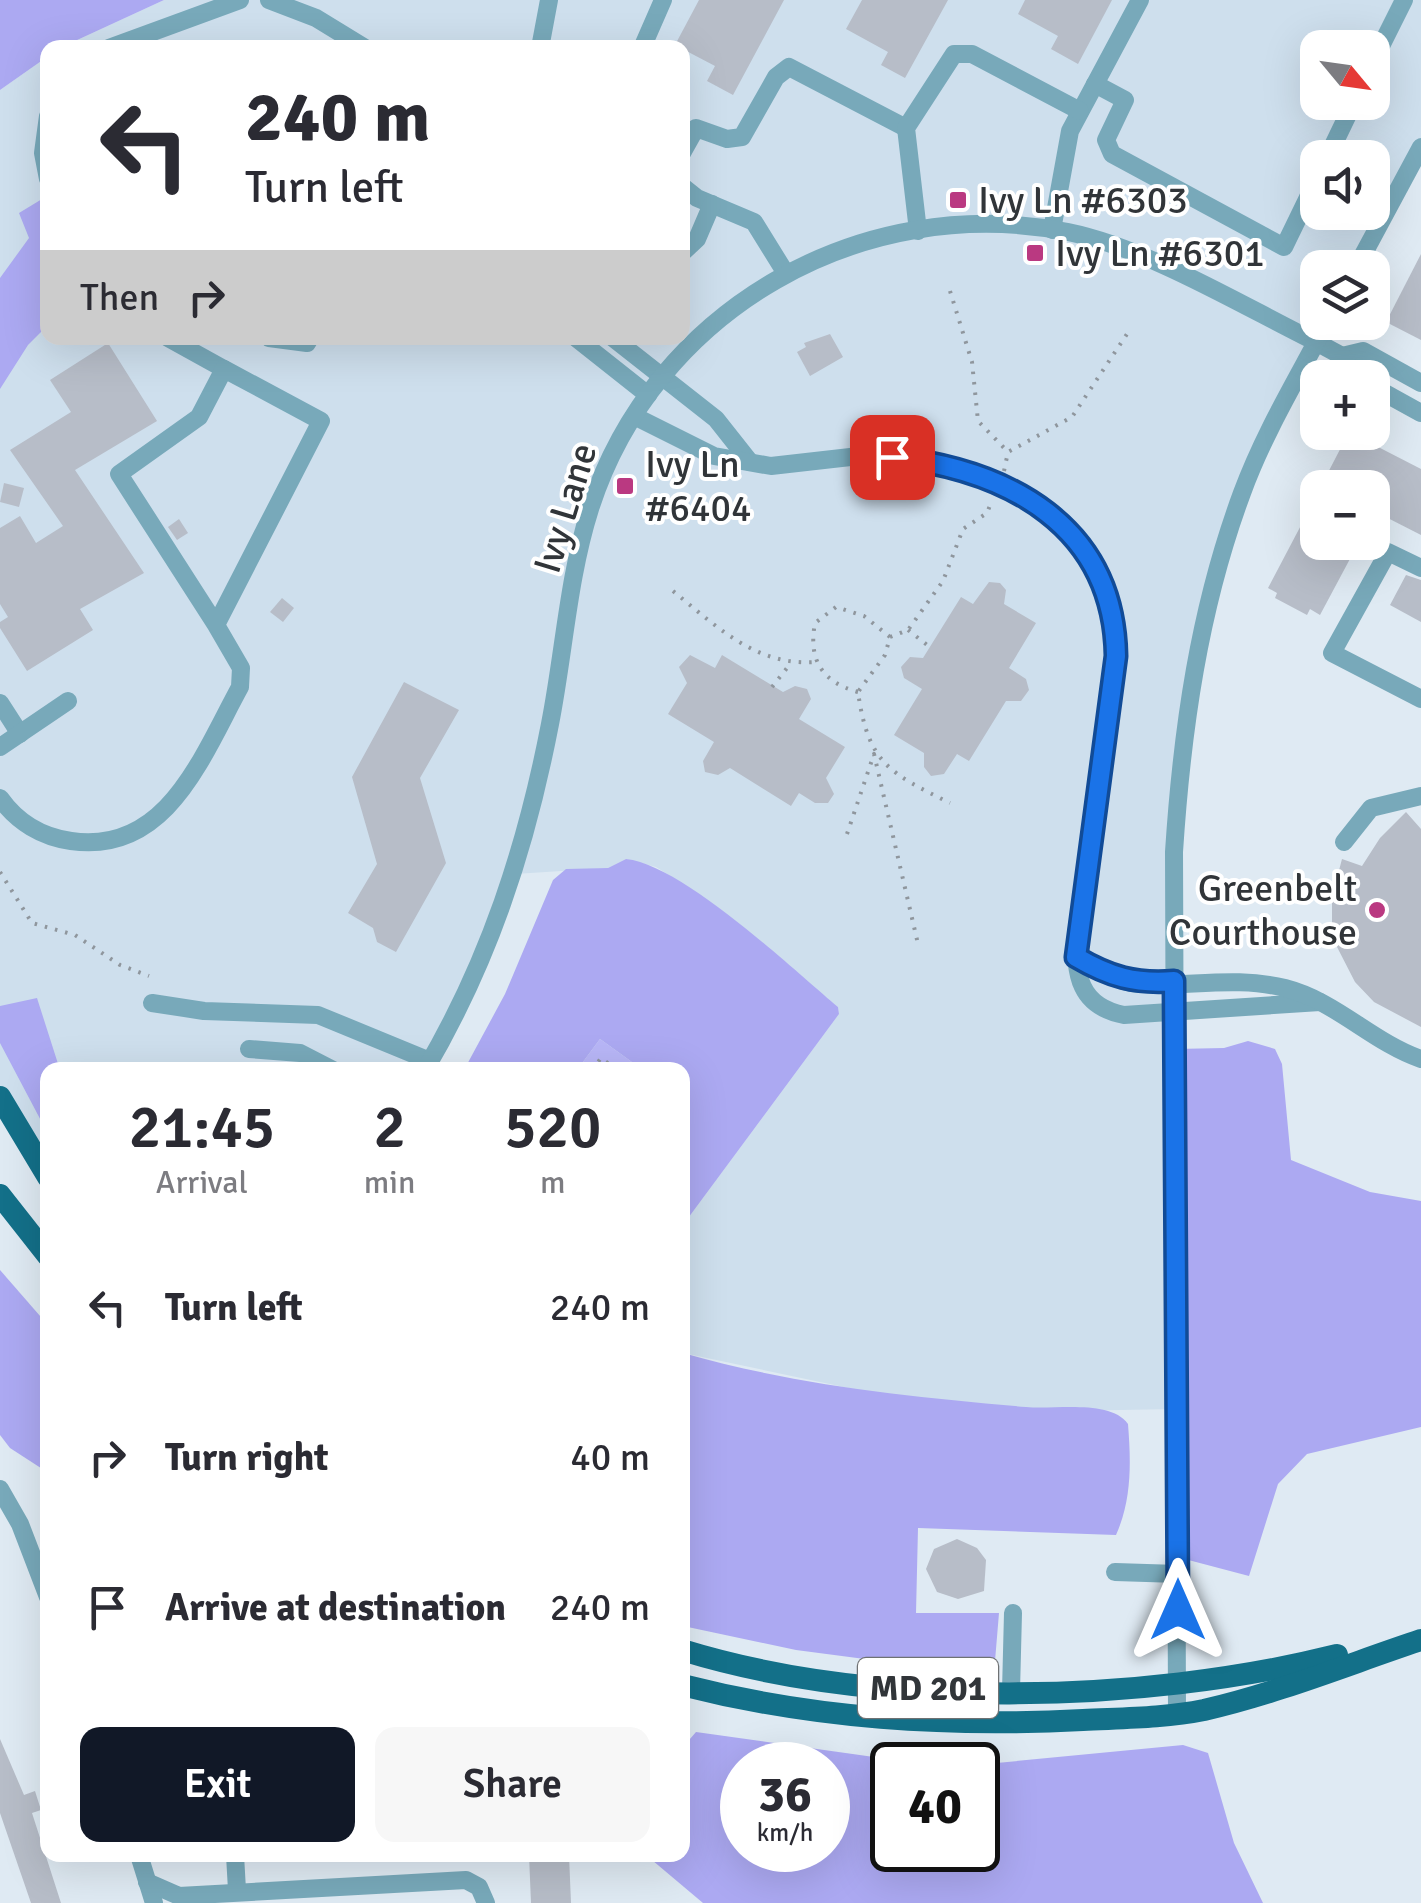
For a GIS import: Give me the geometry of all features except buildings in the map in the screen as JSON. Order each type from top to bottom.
[{"type":"main road","points":[[0,1098],[40,1164]]},
{"type":"main road","points":[[0,1195],[40,1246]]},
{"type":"main road","name":"MD 201","points":[[690,1652],[776,1673],[876,1686],[1011,1691],[1177,1683],[1272,1671],[1421,1636]]},
{"type":"main road","name":"MD 201","points":[[690,1688],[819,1713],[915,1722],[1022,1723],[1177,1713],[1270,1692],[1421,1636]]},
{"type":"street","points":[[131,40],[240,0]]},
{"type":"street","points":[[269,0],[316,18],[352,40]]},
{"type":"street","points":[[542,40],[549,0]]},
{"type":"street","points":[[646,40],[663,0]]},
{"type":"street","points":[[1052,230],[1070,130],[1140,0]]},
{"type":"street","points":[[1389,30],[1404,0]]},
{"type":"street","points":[[918,231],[906,128],[947,60],[963,52],[1080,111]]},
{"type":"street","points":[[690,123],[727,139],[742,137],[776,77],[789,67],[906,128]]},
{"type":"street","points":[[1095,84],[1126,100],[1106,140],[1112,154],[1284,247],[1300,215]]},
{"type":"street","points":[[1366,250],[1421,146]]},
{"type":"street","points":[[690,191],[754,222],[785,272]]},
{"type":"street","points":[[690,244],[697,238],[712,204]]},
{"type":"street","name":"Ivy Lane","points":[[429,1062],[482,962],[515,874],[536,794],[589,512],[608,463],[661,376],[724,314],[785,272],[870,238],[986,225],[1052,230],[1129,252],[1342,356]]},
{"type":"street","points":[[1177,1713],[1174,981],[1178,790],[1199,642],[1243,490],[1277,412],[1316,342]]},
{"type":"street","points":[[181,345],[321,422],[216,625]]},
{"type":"street","points":[[585,345],[648,395]]},
{"type":"street","points":[[622,345],[716,420],[750,462]]},
{"type":"street","points":[[1345,360],[1342,356],[1363,351],[1421,383]]},
{"type":"street","points":[[0,798],[28,826],[76,842],[114,840],[155,821],[181,791],[240,687],[241,668],[119,474],[199,417],[224,369]]},
{"type":"street","points":[[1390,396],[1421,412]]},
{"type":"street","points":[[634,416],[694,448],[750,462],[786,466],[868,455],[965,470],[1018,494],[1058,521],[1098,568],[1113,619],[1116,656],[1076,957],[1085,996],[1124,1016],[1320,1002]]},
{"type":"street","points":[[1421,568],[1388,552],[1332,653],[1421,699]]},
{"type":"street","points":[[0,747],[68,701]]},
{"type":"street","points":[[0,703],[20,734]]},
{"type":"street","points":[[1344,842],[1371,808],[1421,796]]},
{"type":"street","points":[[1076,957],[1127,981],[1270,985],[1320,1002],[1372,1036],[1421,1059]]},
{"type":"street","points":[[152,1003],[204,1011],[318,1015],[418,1062]]},
{"type":"street","points":[[249,1049],[300,1054],[316,1062]]},
{"type":"street","points":[[0,1489],[20,1524],[40,1577]]},
{"type":"street","points":[[1115,1572],[1178,1574]]},
{"type":"street","points":[[1011,1691],[1013,1613]]},
{"type":"street","points":[[141,1862],[154,1903]]},
{"type":"street","points":[[235,1862],[237,1890]]},
{"type":"street","points":[[147,1882],[179,1896],[237,1890],[278,1896],[466,1880],[478,1887],[486,1903]]},
{"type":"path","points":[[950,291],[972,362],[978,421],[1008,452]]},
{"type":"path","points":[[673,591],[739,644],[791,663],[814,662]]},
{"type":"path","points":[[836,607],[864,616],[890,637],[885,655],[858,692],[840,687],[814,662],[811,645],[815,623],[836,607]]},
{"type":"path","points":[[908,630],[931,648]]},
{"type":"path","points":[[772,687],[791,663]]},
{"type":"path","points":[[858,692],[918,944]]},
{"type":"path","points":[[874,754],[898,776],[950,802]]},
{"type":"path","points":[[846,834],[874,754]]},
{"type":"path","points":[[0,872],[32,923],[74,935],[120,965],[150,976]]},
{"type":"shaded area","points":[[0,0],[164,0],[77,40],[40,40],[40,62],[0,90]]},
{"type":"shaded area","points":[[164,0],[1421,0],[1421,147],[1390,204],[1390,140],[1300,140],[1300,230],[1376,230],[1365,250],[1300,250],[1300,340],[1310,340],[1243,490],[1183,738],[1178,1409],[1062,1411],[877,1394],[690,1354],[690,1216],[839,1014],[838,1007],[694,891],[656,867],[626,859],[608,868],[515,874],[429,1062],[40,1062],[40,1165],[0,1097],[0,90],[40,62],[40,345],[690,345],[690,40],[77,40]]},
{"type":"shaded area","points":[[40,200],[40,333],[0,389],[0,278],[29,238],[19,213]]},
{"type":"shaded area","points":[[626,859],[650,865],[677,879],[736,921],[838,1007],[839,1014],[690,1216],[690,1062],[632,1062],[600,1039],[583,1062],[468,1062],[505,994],[553,880],[566,869],[608,868]]},
{"type":"shaded area","points":[[37,998],[57,1062],[40,1062],[40,1119],[0,1043],[0,1006]]},
{"type":"shaded area","points":[[600,1039],[632,1062],[583,1062]]},
{"type":"shaded area","points":[[1248,1041],[1275,1049],[1282,1064],[1291,1160],[1370,1192],[1421,1201],[1421,1427],[1307,1454],[1278,1484],[1249,1576],[1177,1557],[1175,1049],[1224,1048]]},
{"type":"shaded area","points":[[0,1270],[40,1316],[40,1467],[10,1448],[0,1435]]},
{"type":"shaded area","points":[[690,1355],[767,1374],[896,1394],[1038,1408],[1095,1408],[1120,1416],[1128,1424],[1128,1494],[1116,1535],[918,1528],[916,1613],[999,1613],[995,1661],[990,1666],[941,1669],[796,1650],[690,1627]]},
{"type":"shaded area","points":[[696,1732],[767,1742],[720,1742],[720,1872],[850,1872],[850,1754],[870,1756],[870,1872],[1000,1872],[1000,1763],[1183,1745],[1208,1753],[1234,1843],[1263,1903],[703,1903],[654,1862],[690,1862],[690,1739]]},
{"type":"place","name":"Ivy Ln #6303","points":[[958,200]]},
{"type":"place","name":"Ivy Ln #6301","points":[[1035,253]]},
{"type":"place","name":"Ivy Ln #6404","points":[[625,486]]},
{"type":"place","name":"Greenbelt Courthouse","points":[[1377,910]]},
{"type":"route","points":[[892,457],[965,470],[1038,506],[1080,542],[1098,568],[1111,607],[1116,656],[1076,934],[1076,957],[1116,978],[1138,984],[1174,981],[1178,1610]]}]
